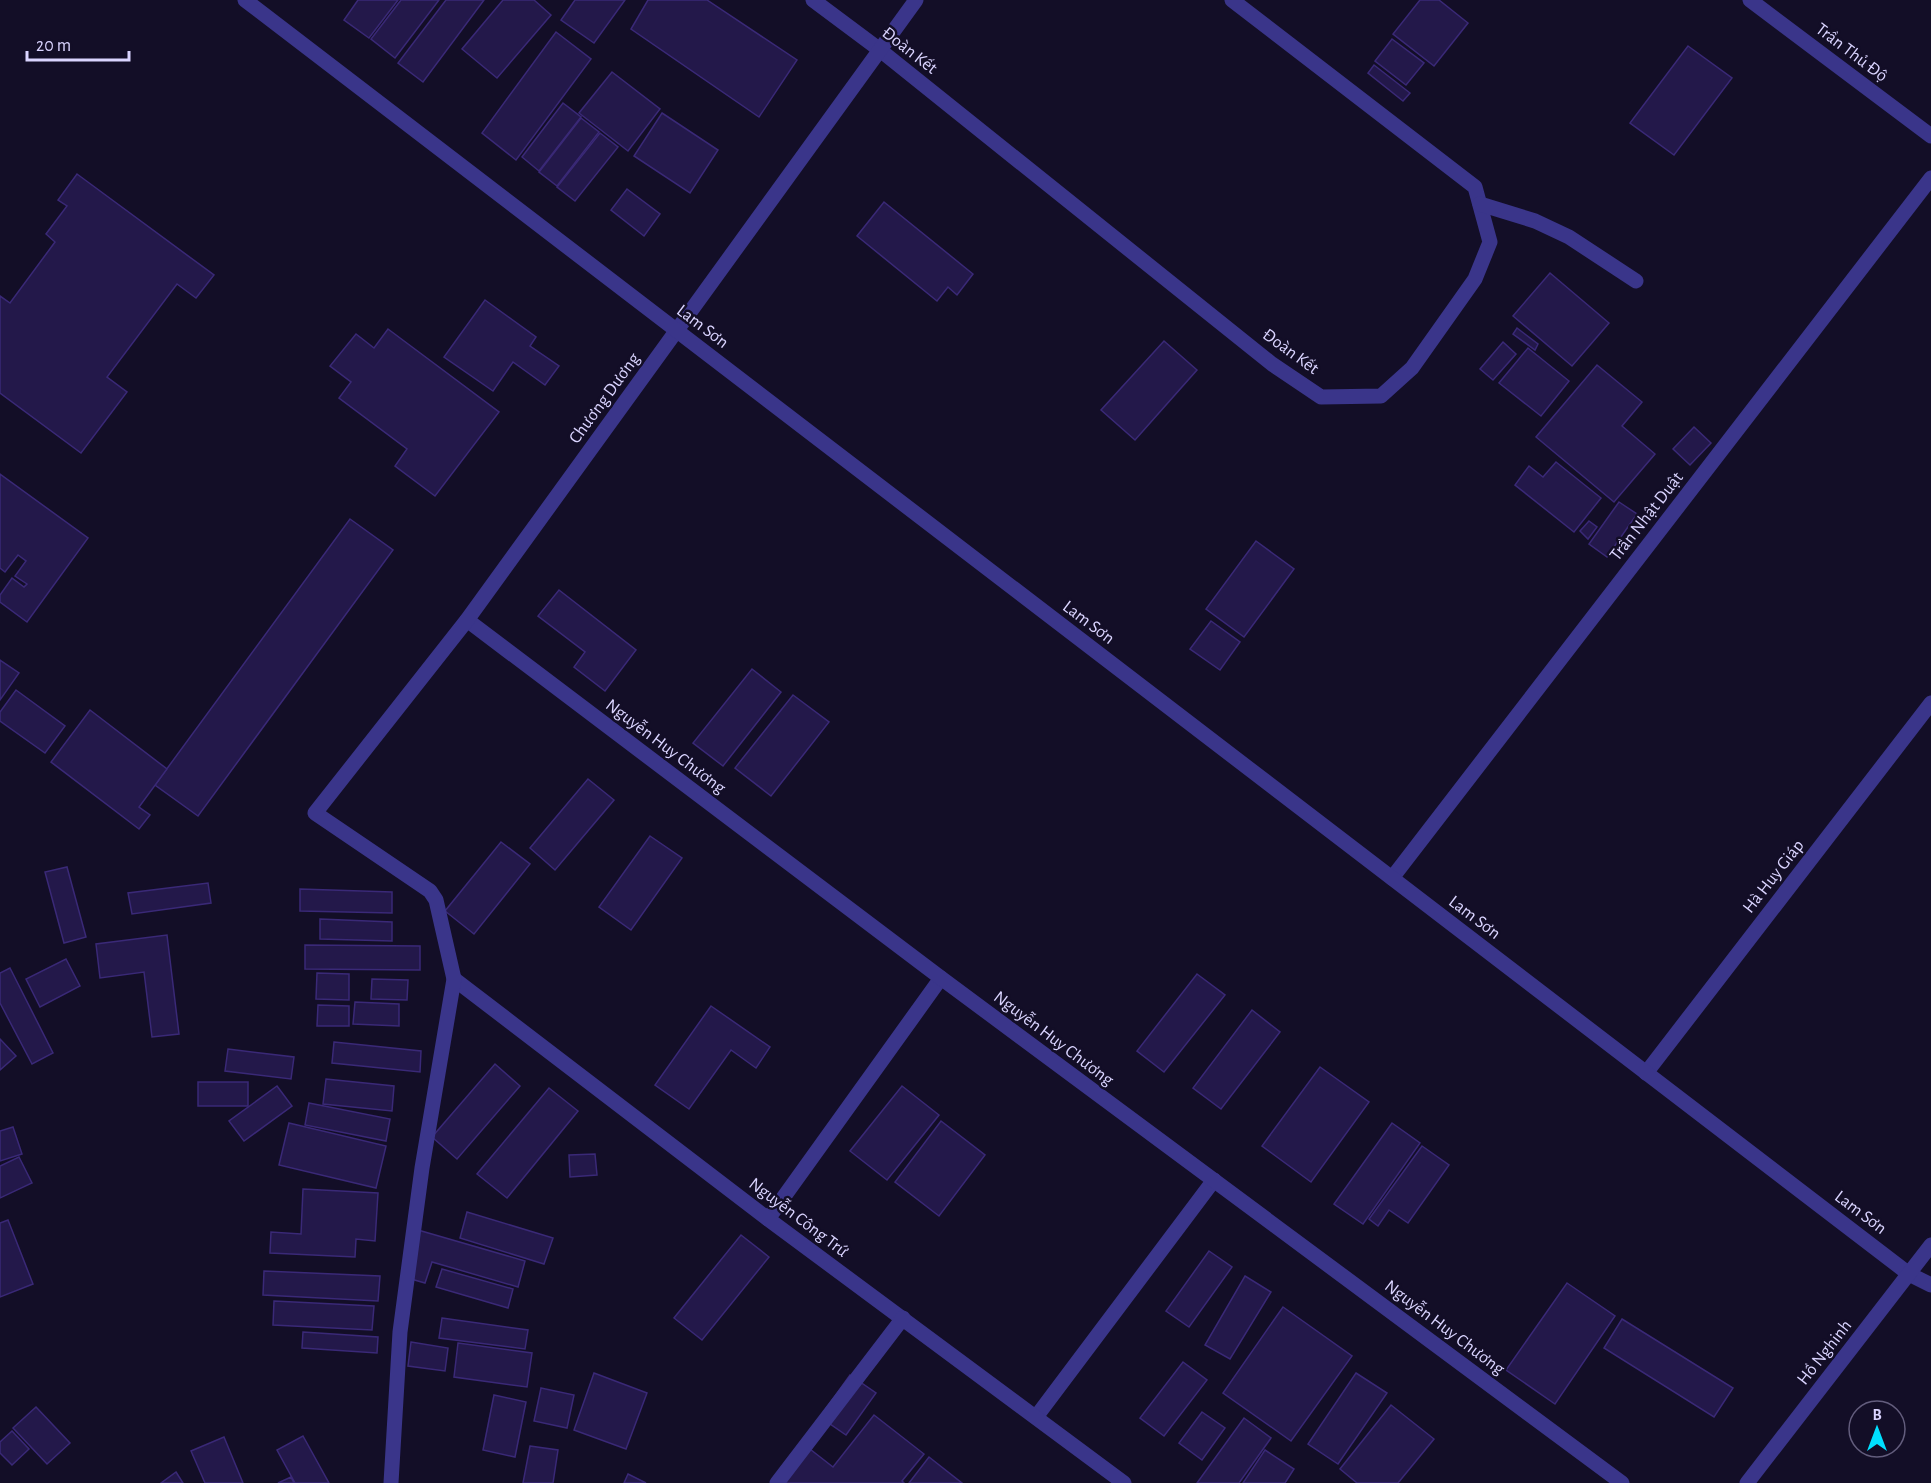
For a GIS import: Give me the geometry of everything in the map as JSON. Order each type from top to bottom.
[{"type":"street","name":"Lam Sơn","points":[[245,0],[1909,1274],[1931,1285]]},
{"type":"street","name":"Đoàn Kết","points":[[813,0],[880,50],[1272,363],[1322,397],[1381,396],[1412,368],[1475,279],[1490,242],[1475,187],[1233,0]]},
{"type":"street","name":"Chương Dương","points":[[453,979],[436,900],[430,891],[315,813],[467,620],[916,0]]},
{"type":"street","name":"Trần Thủ Độ","points":[[1750,0],[1931,136]]},
{"type":"street","name":"Trần Nhật Duật","points":[[1392,878],[1931,178]]},
{"type":"street","points":[[1480,204],[1535,221],[1569,237],[1636,281]]},
{"type":"street","name":"Nguyễn Huy Chương","points":[[467,620],[941,978],[1622,1483]]},
{"type":"street","name":"Hà Huy Giáp","points":[[1646,1073],[1931,703]]},
{"type":"street","points":[[768,1219],[941,978]]},
{"type":"street","points":[[391,1483],[400,1332],[422,1168],[453,979]]},
{"type":"street","name":"Nguyễn Công Trứ","points":[[453,979],[768,1219],[1124,1483]]},
{"type":"street","points":[[1036,1417],[1214,1180]]},
{"type":"street","name":"Hồ Nghinh","points":[[1747,1483],[1931,1245]]},
{"type":"street","points":[[777,1483],[903,1318]]},
{"type":"building","points":[[358,0],[398,0],[369,38],[344,20]]},
{"type":"building","points":[[401,0],[439,0],[395,58],[371,39]]},
{"type":"building","points":[[446,0],[484,0],[423,82],[398,63]]},
{"type":"building","points":[[503,0],[534,0],[551,15],[497,78],[462,49]]},
{"type":"building","points":[[575,0],[625,0],[594,43],[561,20]]},
{"type":"building","points":[[648,0],[707,0],[797,60],[759,117],[631,29]]},
{"type":"building","points":[[1420,0],[1439,0],[1468,23],[1434,66],[1393,34]]},
{"type":"building","points":[[556,32],[591,59],[516,160],[482,133]]},
{"type":"building","points":[[1392,39],[1424,63],[1406,85],[1375,61]]},
{"type":"building","points":[[1688,46],[1732,78],[1674,155],[1630,123]]},
{"type":"building","points":[[1374,65],[1410,93],[1403,101],[1368,73]]},
{"type":"building","points":[[612,72],[660,109],[628,151],[579,113]]},
{"type":"building","points":[[563,103],[581,117],[539,171],[522,157]]},
{"type":"building","points":[[662,113],[718,150],[690,193],[634,156]]},
{"type":"building","points":[[581,118],[599,132],[557,186],[539,172]]},
{"type":"building","points":[[600,133],[618,147],[575,201],[557,187]]},
{"type":"building","points":[[77,174],[214,275],[196,298],[177,284],[107,377],[127,392],[81,453],[0,393],[0,296],[10,303],[55,242],[46,234],[67,206],[58,200]]},
{"type":"building","points":[[627,189],[660,214],[644,236],[611,210]]},
{"type":"building","points":[[884,202],[973,274],[957,295],[948,287],[937,301],[857,236]]},
{"type":"building","points":[[1550,273],[1609,323],[1572,366],[1513,316]]},
{"type":"building","points":[[485,300],[536,337],[530,346],[559,366],[545,385],[513,362],[493,391],[444,357]]},
{"type":"building","points":[[1517,328],[1538,344],[1535,350],[1513,334]]},
{"type":"building","points":[[388,329],[499,412],[435,496],[395,466],[407,449],[339,398],[351,382],[330,366],[356,334],[374,348]]},
{"type":"building","points":[[1164,341],[1197,370],[1135,440],[1101,410]]},
{"type":"building","points":[[1503,342],[1516,354],[1493,380],[1480,369]]},
{"type":"building","points":[[1528,348],[1569,381],[1541,416],[1499,383]]},
{"type":"building","points":[[1597,365],[1642,402],[1622,426],[1655,454],[1614,502],[1536,437]]},
{"type":"building","points":[[1694,427],[1711,443],[1690,465],[1673,449]]},
{"type":"building","points":[[1556,462],[1601,498],[1574,532],[1515,485],[1529,466],[1543,477]]},
{"type":"building","points":[[0,474],[88,538],[27,622],[0,602],[0,595],[12,578],[24,587],[27,584],[15,576],[26,561],[18,555],[5,572],[0,568]]},
{"type":"building","points":[[1619,502],[1637,514],[1607,557],[1589,544]]},
{"type":"building","points":[[350,519],[393,550],[198,816],[155,785]]},
{"type":"building","points":[[1589,521],[1597,527],[1588,539],[1580,531]]},
{"type":"building","points":[[1256,541],[1294,569],[1244,637],[1206,609]]},
{"type":"building","points":[[559,590],[636,650],[605,691],[574,667],[585,652],[538,616]]},
{"type":"building","points":[[1211,621],[1240,642],[1220,670],[1190,649]]},
{"type":"building","points":[[0,660],[19,673],[0,700]]},
{"type":"building","points":[[752,669],[781,692],[723,766],[693,743]]},
{"type":"building","points":[[16,690],[65,726],[45,753],[0,721],[0,712]]},
{"type":"building","points":[[793,695],[829,722],[771,796],[735,768]]},
{"type":"building","points":[[90,710],[167,769],[139,807],[150,815],[139,829],[51,762]]},
{"type":"building","points":[[588,779],[614,800],[555,870],[530,848]]},
{"type":"building","points":[[650,836],[682,858],[631,930],[599,907]]},
{"type":"building","points":[[501,842],[530,864],[474,934],[445,911]]},
{"type":"building","points":[[67,867],[86,937],[64,943],[45,872]]},
{"type":"building","points":[[208,883],[211,903],[132,914],[128,893]]},
{"type":"building","points":[[300,889],[392,892],[392,913],[300,911]]},
{"type":"building","points":[[320,919],[392,922],[392,941],[320,939]]},
{"type":"building","points":[[167,935],[179,1034],[152,1037],[144,972],[100,978],[96,944]]},
{"type":"building","points":[[305,945],[420,946],[420,970],[305,969]]},
{"type":"building","points":[[66,959],[80,986],[40,1007],[26,979]]},
{"type":"building","points":[[10,968],[53,1053],[32,1064],[0,1003],[0,973]]},
{"type":"building","points":[[317,973],[349,974],[349,1000],[316,999]]},
{"type":"building","points":[[1197,974],[1225,995],[1164,1072],[1137,1051]]},
{"type":"building","points":[[372,979],[408,980],[407,1000],[371,999]]},
{"type":"building","points":[[355,1002],[399,1004],[399,1026],[353,1024]]},
{"type":"building","points":[[318,1005],[349,1006],[349,1026],[317,1026]]},
{"type":"building","points":[[711,1006],[770,1047],[756,1068],[731,1050],[689,1109],[655,1085]]},
{"type":"building","points":[[1252,1010],[1280,1032],[1221,1109],[1193,1088]]},
{"type":"building","points":[[0,1039],[16,1056],[0,1070]]},
{"type":"building","points":[[334,1042],[421,1051],[420,1072],[332,1063]]},
{"type":"building","points":[[228,1049],[294,1057],[291,1079],[225,1071]]},
{"type":"building","points":[[495,1064],[520,1086],[457,1159],[432,1137]]},
{"type":"building","points":[[1320,1067],[1369,1102],[1311,1182],[1262,1146]]},
{"type":"building","points":[[326,1079],[394,1086],[392,1111],[323,1104]]},
{"type":"building","points":[[198,1082],[248,1082],[248,1106],[198,1106]]},
{"type":"building","points":[[277,1086],[292,1106],[244,1141],[229,1121]]},
{"type":"building","points":[[902,1086],[939,1115],[887,1180],[850,1151]]},
{"type":"building","points":[[549,1088],[578,1111],[507,1198],[477,1174]]},
{"type":"building","points":[[309,1103],[390,1119],[386,1141],[305,1125]]},
{"type":"building","points":[[941,1121],[985,1155],[939,1216],[895,1182]]},
{"type":"building","points":[[289,1123],[386,1146],[376,1188],[279,1165]]},
{"type":"building","points":[[1392,1123],[1420,1143],[1363,1224],[1334,1204]]},
{"type":"building","points":[[13,1127],[22,1154],[0,1161],[0,1131]]},
{"type":"building","points":[[1422,1146],[1449,1165],[1408,1223],[1389,1210],[1378,1226],[1369,1219]]},
{"type":"building","points":[[595,1154],[597,1175],[570,1177],[569,1155]]},
{"type":"building","points":[[19,1157],[32,1183],[0,1198],[0,1166]]},
{"type":"building","points":[[303,1189],[378,1193],[375,1241],[356,1239],[355,1257],[270,1253],[271,1232],[301,1234]]},
{"type":"building","points":[[467,1212],[553,1238],[544,1264],[460,1238]]},
{"type":"building","points":[[8,1220],[33,1284],[0,1297],[0,1223]]},
{"type":"building","points":[[418,1230],[525,1261],[518,1287],[432,1262],[425,1283],[404,1277]]},
{"type":"building","points":[[741,1235],[769,1257],[702,1340],[674,1318]]},
{"type":"building","points":[[1209,1251],[1232,1267],[1189,1327],[1166,1311]]},
{"type":"building","points":[[442,1269],[513,1289],[508,1308],[436,1287]]},
{"type":"building","points":[[264,1271],[380,1276],[378,1301],[263,1295]]},
{"type":"building","points":[[1245,1276],[1271,1292],[1230,1359],[1205,1345]]},
{"type":"building","points":[[1567,1283],[1615,1316],[1555,1404],[1506,1370]]},
{"type":"building","points":[[274,1301],[374,1306],[372,1330],[273,1325]]},
{"type":"building","points":[[1283,1307],[1352,1356],[1291,1441],[1223,1393]]},
{"type":"building","points":[[442,1318],[528,1330],[525,1349],[439,1338]]},
{"type":"building","points":[[1622,1319],[1733,1388],[1714,1417],[1604,1348]]},
{"type":"building","points":[[303,1332],[378,1337],[377,1353],[302,1348]]},
{"type":"building","points":[[411,1342],[448,1348],[445,1371],[408,1366]]},
{"type":"building","points":[[458,1343],[532,1353],[527,1387],[454,1377]]},
{"type":"building","points":[[1183,1362],[1207,1380],[1164,1436],[1140,1418]]},
{"type":"building","points":[[594,1373],[647,1393],[626,1449],[574,1430]]},
{"type":"building","points":[[1356,1373],[1387,1393],[1338,1464],[1308,1444]]},
{"type":"building","points":[[850,1375],[876,1393],[846,1435],[820,1417]]},
{"type":"building","points":[[541,1388],[574,1395],[567,1428],[534,1421]]},
{"type":"building","points":[[494,1395],[526,1402],[515,1457],[483,1450]]},
{"type":"building","points":[[1391,1405],[1434,1439],[1398,1483],[1357,1483],[1340,1469]]},
{"type":"building","points":[[36,1407],[70,1443],[47,1464],[13,1428]]},
{"type":"building","points":[[1202,1412],[1225,1428],[1202,1460],[1179,1443]]},
{"type":"building","points":[[874,1415],[924,1454],[902,1481],[904,1483],[777,1483],[806,1446],[833,1467]]},
{"type":"building","points":[[1244,1418],[1271,1438],[1239,1483],[1197,1483]]},
{"type":"building","points":[[12,1431],[29,1449],[12,1465],[0,1453],[0,1442]]},
{"type":"building","points":[[303,1436],[329,1483],[295,1483],[277,1450]]},
{"type":"building","points":[[224,1437],[243,1483],[205,1483],[191,1451]]},
{"type":"building","points":[[530,1446],[558,1450],[553,1483],[523,1483]]},
{"type":"building","points":[[1265,1450],[1294,1469],[1285,1483],[1243,1483]]},
{"type":"building","points":[[929,1457],[962,1483],[909,1483]]},
{"type":"building","points":[[176,1472],[183,1483],[161,1483]]},
{"type":"building","points":[[628,1474],[646,1483],[624,1483]]},
{"type":"building","points":[[291,1477],[294,1483],[278,1483]]}]
